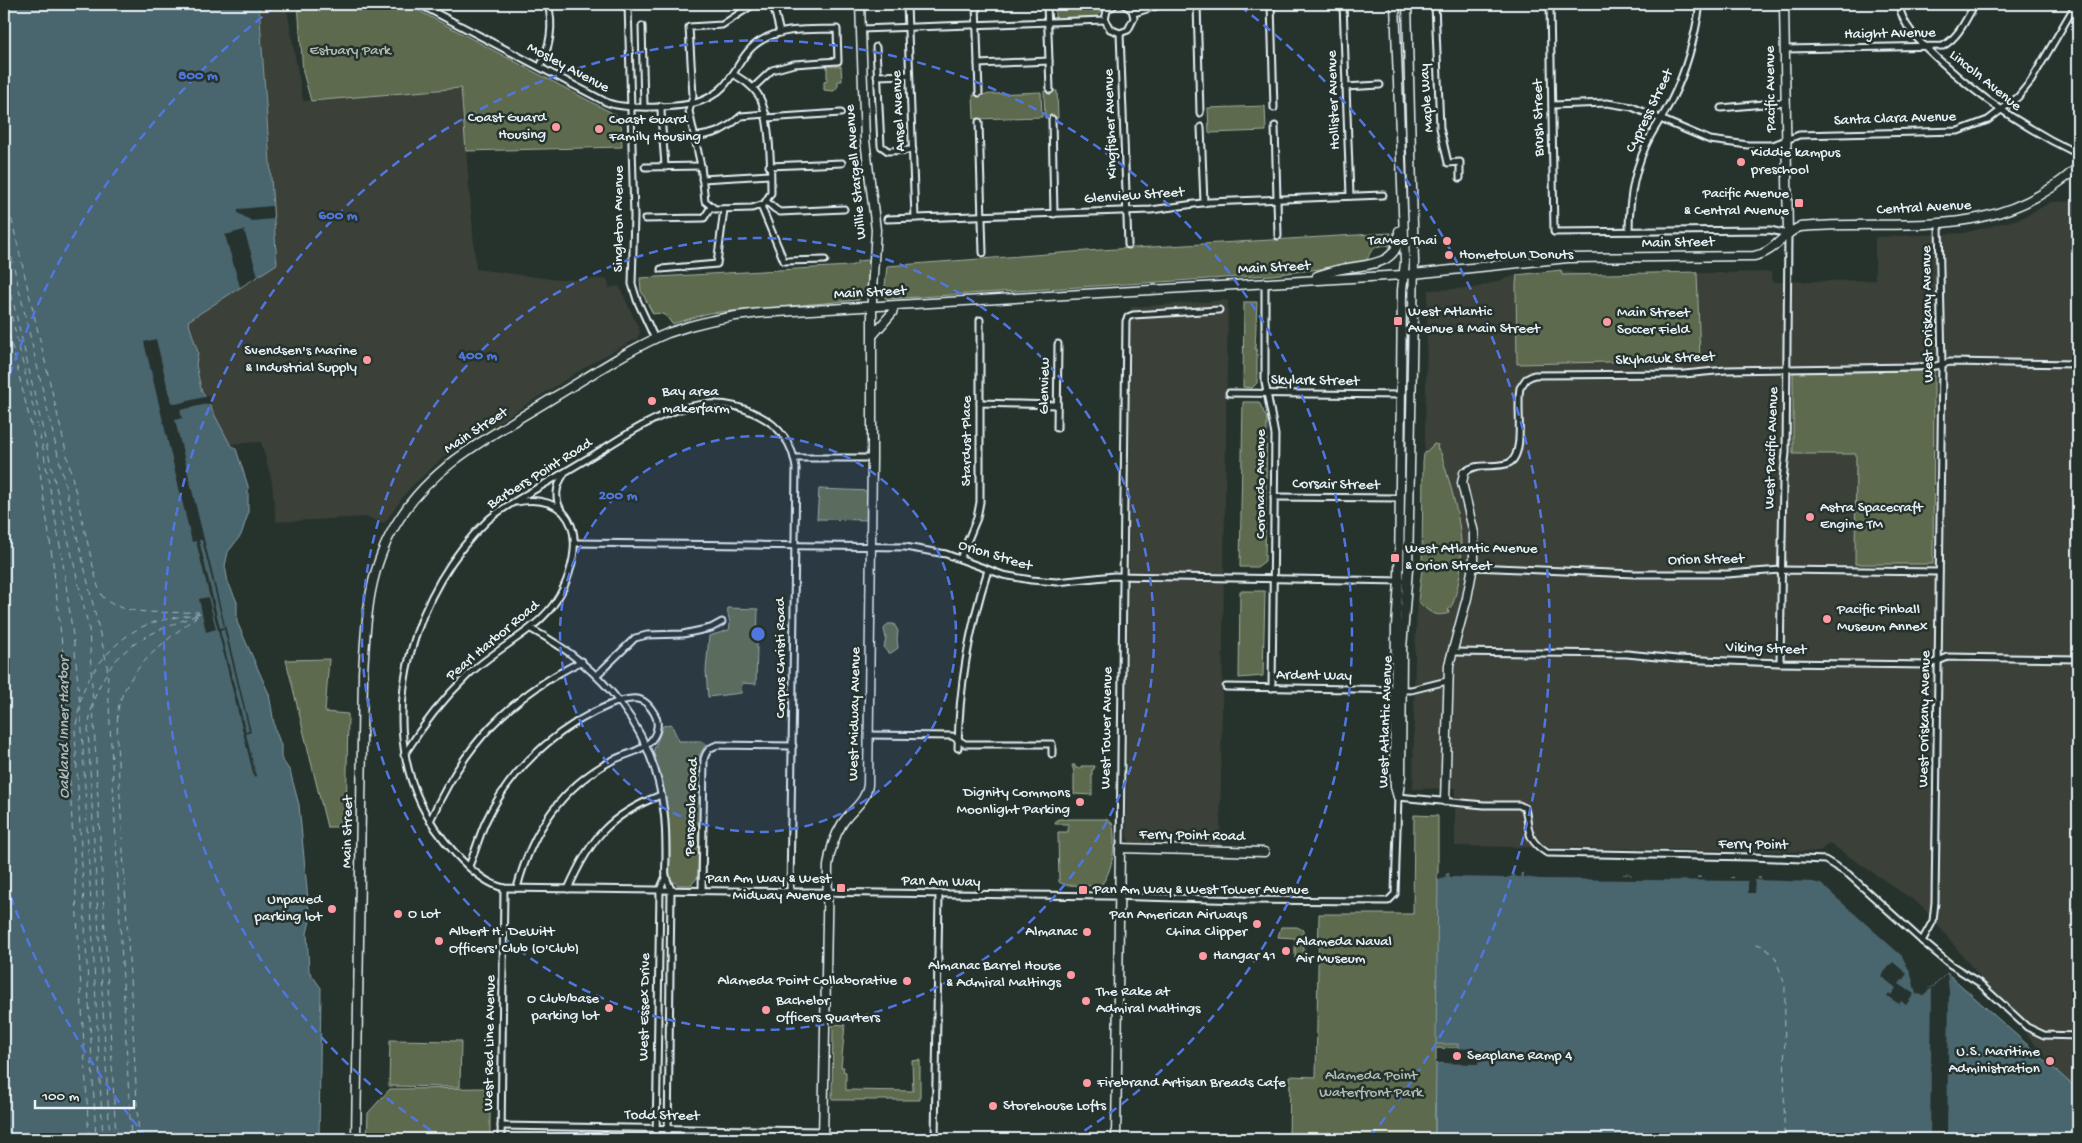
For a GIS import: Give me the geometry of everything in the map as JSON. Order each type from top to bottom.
[{"type":"street","name":"Mosley Avenue","points":[[419,4],[606,102],[630,107],[700,102],[717,92],[733,74],[741,59],[754,45],[770,35],[837,30],[838,61],[794,64],[772,70],[753,88]]},
{"type":"street","points":[[540,67],[551,38],[551,18],[548,4]]},
{"type":"street","name":"Singleton Avenue","points":[[628,4],[634,229],[632,284],[637,300],[655,339]]},
{"type":"street","points":[[733,74],[753,88],[763,104],[766,116],[771,193],[767,202],[761,206],[724,209],[711,207],[705,201],[701,166],[693,137],[690,104],[693,96],[689,27],[722,25],[754,4]]},
{"type":"street","points":[[775,4],[780,33]]},
{"type":"street","name":"Willie Stargell Avenue","points":[[860,4],[865,140],[876,230],[872,307]]},
{"type":"street","name":"Ansel Avenue","points":[[907,4],[915,218]]},
{"type":"street","points":[[976,4],[979,93]]},
{"type":"street","points":[[1047,4],[1050,90]]},
{"type":"street","points":[[1116,4],[1107,10],[1105,20],[1110,29],[1120,33],[1132,26],[1134,13],[1130,7],[1123,4]]},
{"type":"street","points":[[1134,13],[1163,4]]},
{"type":"street","points":[[1197,4],[1200,113]]},
{"type":"street","points":[[1271,4],[1274,108]]},
{"type":"street","name":"Hollister Avenue","points":[[1343,4],[1350,196]]},
{"type":"street","points":[[1305,280],[1345,268],[1377,263],[1388,258],[1396,248],[1399,236],[1396,148],[1400,143],[1394,4]]},
{"type":"street","name":"West Atlantic Avenue","points":[[1398,798],[1401,776],[1399,690],[1402,649],[1413,274],[1407,4]]},
{"type":"street","name":"Maple Way","points":[[1436,4],[1440,128],[1448,163],[1460,162],[1460,178]]},
{"type":"street","name":"Brush Street","points":[[1550,4],[1554,232]]},
{"type":"street","name":"Cypress Street","points":[[1629,231],[1629,209],[1636,171],[1645,148],[1682,76],[1691,50],[1700,4]]},
{"type":"street","name":"Pacific Avenue","points":[[1784,4],[1788,234]]},
{"type":"street","name":"Lincoln Avenue","points":[[1899,4],[1902,18],[1924,46],[1975,92],[2001,111],[2037,133],[2078,154]]},
{"type":"street","name":"Haight Avenue","points":[[1784,49],[1943,46],[1951,41],[1975,4]]},
{"type":"street","name":"Santa Clara Avenue","points":[[1552,104],[1620,104],[1661,119],[1692,134],[1729,144],[1772,145],[1799,135],[1958,130],[1988,120],[2018,97],[2030,81],[2076,4]]},
{"type":"street","points":[[860,29],[1105,20]]},
{"type":"street","points":[[642,26],[644,106]]},
{"type":"street","name":"Kingfisher Avenue","points":[[1120,33],[1128,245]]},
{"type":"street","points":[[876,47],[881,146],[888,151],[913,150]]},
{"type":"street","points":[[978,64],[1049,61]]},
{"type":"street","points":[[877,76],[909,75]]},
{"type":"street","points":[[1345,87],[1380,85]]},
{"type":"street","points":[[1721,108],[1785,102]]},
{"type":"street","points":[[661,106],[664,167]]},
{"type":"street","points":[[693,137],[714,134],[733,125],[741,116],[841,113]]},
{"type":"street","points":[[1052,119],[1054,214]]},
{"type":"street","points":[[978,122],[984,253]]},
{"type":"street","points":[[1275,126],[1278,236]]},
{"type":"street","points":[[1201,127],[1204,203]]},
{"type":"street","name":"West Atlantic Avenue","points":[[1400,143],[1405,262],[1400,395],[1399,498],[1403,581]]},
{"type":"street","points":[[769,166],[842,163]]},
{"type":"street","points":[[644,167],[701,166]]},
{"type":"street","name":"Central Avenue","points":[[1788,234],[1800,228],[1816,226],[1939,224],[1972,220],[2022,205],[2043,194],[2078,167]]},
{"type":"street","points":[[702,179],[770,175]]},
{"type":"street","name":"Glenview Street","points":[[887,219],[1151,210],[1204,203],[1383,195]]},
{"type":"street","points":[[767,202],[780,212],[844,209]]},
{"type":"street","points":[[761,206],[784,261],[825,260]]},
{"type":"street","points":[[645,219],[704,218],[711,207]]},
{"type":"street","points":[[661,269],[717,264],[724,209]]},
{"type":"street","name":"West Oriskany Avenue","points":[[1922,941],[1929,930],[1935,912],[1942,365],[1939,224]]},
{"type":"street","name":"Main Street","points":[[1554,232],[1770,230],[1788,234]]},
{"type":"street","name":"Main Street","points":[[356,1139],[363,673],[366,613],[377,564],[389,537],[405,510],[425,486],[444,468],[477,444],[655,339],[699,323],[742,314],[1404,275],[1568,258],[1754,256],[1770,250],[1788,234]]},
{"type":"street","name":"West Pacific Avenue","points":[[1780,663],[1783,480],[1786,453],[1788,234]]},
{"type":"street","name":"Coronado Avenue","points":[[1266,282],[1266,394],[1275,434],[1272,688]]},
{"type":"street","points":[[873,335],[892,313],[894,306]]},
{"type":"street","name":"West Midway Avenue","points":[[823,1139],[826,893],[828,866],[832,844],[842,824],[862,801],[867,791],[872,458],[872,307]]},
{"type":"street","name":"West Tower Avenue","points":[[1116,1139],[1125,327],[1128,317],[1133,315],[1219,310]]},
{"type":"street","name":"Stardust Place","points":[[960,559],[979,511],[980,320]]},
{"type":"street","name":"Glenview","points":[[1057,428],[1058,344]]},
{"type":"street","name":"Skyhawk Street","points":[[1464,473],[1471,467],[1506,464],[1514,459],[1518,450],[1519,392],[1522,383],[1534,376],[1684,374],[1726,370],[1787,368],[1914,367],[1942,365],[1950,362],[2078,364]]},
{"type":"street","name":"Skylark Street","points":[[1229,393],[1400,395]]},
{"type":"street","name":"Barbers Point Road","points":[[504,888],[494,885],[469,866],[449,846],[430,821],[414,789],[404,755],[401,718],[404,685],[412,648],[424,615],[441,581],[459,553],[487,521],[511,504],[654,419],[687,406],[712,403],[734,406],[763,417],[778,429]]},
{"type":"street","points":[[980,403],[1057,405]]},
{"type":"street","name":"Corpus Christi Road","points":[[778,429],[786,438],[794,458],[793,746],[790,892]]},
{"type":"street","points":[[794,458],[872,458]]},
{"type":"street","name":"Pearl Harbor Road","points":[[404,755],[429,719],[458,685],[491,656],[531,629],[548,614],[561,593],[571,569],[575,543],[571,524],[558,505],[556,492],[566,471]]},
{"type":"street","points":[[1445,801],[1447,681],[1452,652],[1467,598],[1473,567],[1474,533],[1462,483],[1464,473]]},
{"type":"street","name":"Corsair Street","points":[[1274,497],[1399,498]]},
{"type":"street","points":[[511,504],[538,501],[562,511]]},
{"type":"street","name":"Orion Street","points":[[575,543],[920,548],[960,559],[988,570],[1018,578],[1044,582],[1122,576],[1403,581]]},
{"type":"street","name":"Orion Street","points":[[1473,567],[1642,574],[1727,574],[1781,570],[1939,572]]},
{"type":"street","points":[[958,748],[964,661],[977,605],[988,570]]},
{"type":"street","points":[[597,675],[635,638],[647,635],[683,634],[711,628],[722,622]]},
{"type":"street","name":"West Essex Drive","points":[[531,629],[558,644],[582,661],[620,701],[646,746],[661,795],[666,827],[666,876],[671,890],[668,1139]]},
{"type":"street","name":"Viking Street","points":[[1452,652],[1628,654],[1677,659],[1780,663],[1928,665],[1948,657],[2078,659]]},
{"type":"street","points":[[430,821],[444,790],[458,766],[493,723],[529,691],[554,675],[582,661]]},
{"type":"street","name":"Ardent Way","points":[[1226,687],[1399,690],[1414,689],[1447,681]]},
{"type":"street","points":[[469,866],[493,808],[523,766],[546,744],[569,726],[620,701],[632,698],[642,700],[650,706],[656,718],[657,730],[652,740],[646,746],[618,758],[592,773],[557,805],[546,818],[529,850],[517,888]]},
{"type":"street","points":[[868,735],[952,736],[965,744],[1052,744],[1052,754]]},
{"type":"street","name":"Pensacola Road","points":[[702,891],[704,759],[706,753],[713,746],[718,745],[793,746]]},
{"type":"street","points":[[568,889],[586,850],[606,828],[637,805],[661,795]]},
{"type":"street","name":"Ferry Point","points":[[1398,798],[1484,805],[1522,805],[1525,808],[1527,829],[1530,836],[1542,851],[1552,854],[1760,857],[1825,860],[1835,864],[1867,890],[1922,941],[1951,965],[1978,982],[2027,1027],[2044,1035],[2078,1036]]},
{"type":"street","name":"Pan Am Way","points":[[504,888],[1388,901],[1395,894],[1398,798]]},
{"type":"street","name":"Ferry Point Road","points":[[1120,848],[1264,852]]},
{"type":"street","name":"West Essex Drive","points":[[656,1139],[660,890],[666,876]]},
{"type":"street","name":"West Red Line Avenue","points":[[501,1139],[504,888]]},
{"type":"street","points":[[935,1139],[939,894]]},
{"type":"street","points":[[658,978],[670,978]]},
{"type":"street","points":[[657,1042],[670,1043]]},
{"type":"street","name":"Todd Street","points":[[501,1126],[823,1130]]},
{"type":"shaded area","points":[[259,4],[286,4],[303,101],[461,88],[476,269],[559,280],[608,279],[609,288],[619,286],[640,331],[638,338],[597,360],[445,456],[409,489],[383,523],[367,517],[276,522],[272,482],[261,442],[230,444],[201,389],[196,365],[198,352],[188,320],[277,264]]},
{"type":"shaded area","points":[[2078,201],[2078,1090],[2059,1074],[1922,906],[1829,843],[1819,852],[1455,846],[1455,788],[1413,789],[1415,650],[1418,592],[1422,569],[1428,290],[1475,288],[1517,275],[1561,270],[1584,275],[1771,272],[1772,282],[1875,280],[1875,237],[1964,233],[2022,218],[2051,202]]},
{"type":"shaded area","points":[[1228,300],[1220,845],[1136,845],[1127,838],[1126,822],[1131,307]]},
{"type":"green space","name":"Estuary Park","points":[[298,4],[406,4],[616,115],[621,126],[622,147],[466,151],[461,88],[311,101],[303,72]]},
{"type":"green space","points":[[1055,4],[1107,4],[1096,17],[1055,19]]},
{"type":"green space","points":[[827,66],[841,66],[842,81],[838,81],[838,86],[834,91],[824,90],[824,82],[827,81]]},
{"type":"green space","points":[[1044,91],[1057,91],[1058,118],[1045,118]]},
{"type":"green space","points":[[1041,92],[1042,117],[974,119],[973,95]]},
{"type":"green space","points":[[1265,106],[1266,131],[1209,133],[1208,108]]},
{"type":"green space","points":[[1391,233],[1391,246],[1386,245],[1375,248],[1369,254],[1367,263],[1272,275],[886,299],[884,296],[887,266],[1100,250]]},
{"type":"green space","points":[[869,260],[867,291],[860,293],[859,300],[709,313],[672,324],[664,315],[659,313],[653,314],[641,291],[640,278],[849,266],[857,264],[857,261]]},
{"type":"green space","name":"Main Street Soccer Field","points":[[1561,270],[1562,275],[1697,272],[1700,360],[1517,364],[1517,275]]},
{"type":"green space","points":[[1244,302],[1257,302],[1255,349],[1257,350],[1257,383],[1252,388],[1243,387]]},
{"type":"green space","points":[[1934,371],[1933,564],[1855,564],[1856,454],[1793,454],[1793,372]]},
{"type":"green space","points":[[1243,402],[1259,402],[1267,419],[1265,561],[1257,567],[1240,567]]},
{"type":"green space","points":[[1434,444],[1438,445],[1437,448],[1441,453],[1455,503],[1461,537],[1460,572],[1454,600],[1448,610],[1449,613],[1439,615],[1428,611],[1418,601],[1422,569],[1423,462],[1424,454]]},
{"type":"green space","points":[[819,489],[871,491],[871,520],[817,519]]},
{"type":"green space","points":[[1240,591],[1265,591],[1263,676],[1239,678]]},
{"type":"green space","points":[[728,608],[758,609],[756,684],[742,683],[741,693],[708,697],[706,671],[709,636],[729,630]]},
{"type":"green space","points":[[888,624],[894,624],[898,631],[898,648],[891,653],[888,653],[884,648],[886,638],[884,629]]},
{"type":"green space","points":[[329,659],[325,712],[348,714],[346,827],[327,827],[286,660]]},
{"type":"green space","points":[[671,724],[679,741],[701,741],[706,744],[700,754],[698,877],[691,885],[678,885],[670,879],[667,812],[663,783],[653,752],[663,726]]},
{"type":"green space","points":[[1072,765],[1075,765],[1075,768],[1095,766],[1092,770],[1092,795],[1074,794],[1074,772]]},
{"type":"green space","name":"Alameda Point Waterfront Park","points":[[1414,815],[1438,816],[1438,880],[1463,1049],[1436,1048],[1436,1063],[1464,1064],[1435,1103],[1435,1139],[1289,1139],[1290,1076],[1316,1077],[1319,914],[1413,914]]},
{"type":"green space","points":[[1106,819],[1112,823],[1114,838],[1113,856],[1108,873],[1100,886],[1065,885],[1059,882],[1058,832],[1068,832],[1068,824],[1055,824],[1056,820]]},
{"type":"green space","points":[[1281,927],[1297,927],[1303,930],[1304,954],[1301,958],[1295,959],[1295,938],[1278,937]]},
{"type":"green space","points":[[833,1024],[845,1025],[841,1067],[844,1067],[843,1071],[846,1072],[846,1090],[913,1091],[912,1061],[920,1060],[920,1100],[832,1100]]},
{"type":"green space","points":[[390,1040],[461,1041],[460,1087],[389,1086]]},
{"type":"green space","points":[[490,1088],[490,1139],[367,1139],[368,1113],[390,1089]]},
{"type":"water","name":"Oakland Inner Harbor","points":[[4,4],[259,4],[277,264],[188,321],[198,352],[196,365],[201,389],[230,444],[236,449],[248,486],[248,514],[241,535],[228,552],[225,566],[228,582],[237,602],[237,622],[269,694],[275,729],[281,745],[281,758],[290,771],[299,805],[310,921],[307,933],[309,971],[321,988],[319,1139],[4,1139]]},
{"type":"water","points":[[1449,873],[1627,875],[1627,873],[1632,876],[1820,879],[1911,961],[1920,990],[1933,987],[1947,973],[2078,1090],[2078,1139],[1435,1139],[1436,1063],[1448,1063],[1448,1048],[1458,1048],[1458,1044],[1436,1044],[1438,877]]},
{"type":"pier","points":[[272,206],[273,219],[252,221],[238,213],[238,209]]},
{"type":"pier","points":[[244,230],[258,276],[240,287],[225,235]]},
{"type":"pier","points":[[156,339],[171,402],[176,404],[208,396],[212,403],[180,410],[182,418],[175,420],[251,732],[246,734],[256,776],[254,777],[196,541],[192,542],[144,342]],"holes":[[[199,540],[202,540],[224,627],[220,628]],[[224,629],[249,730],[246,732],[220,630]]]},
{"type":"pier","points":[[208,597],[216,629],[206,632],[199,599]]},
{"type":"pier","points":[[1511,870],[1623,873],[1623,875],[1627,875],[1627,873],[1632,876],[1632,873],[1698,874],[1697,878],[1701,878],[1700,874],[1705,876],[1707,874],[1729,875],[1731,878],[1734,878],[1734,876],[1757,875],[1758,879],[1761,879],[1761,876],[1822,878],[1912,959],[1921,973],[1923,988],[1933,987],[1947,973],[1949,992],[1947,1139],[1930,1139],[1932,988],[1923,995],[1916,994],[1911,974],[1902,956],[1821,884],[1813,882],[1755,880],[1754,893],[1748,893],[1748,881],[1539,879],[1523,877],[1523,873],[1521,873],[1520,877],[1517,877],[1512,873],[1512,876],[1506,878],[1450,877],[1449,873],[1446,874],[1445,878],[1438,880],[1438,874],[1446,871]]},
{"type":"pier","points":[[1893,962],[1907,974],[1899,984],[1914,994],[1906,1005],[1901,1001],[1899,1004],[1887,996],[1889,993],[1891,995],[1896,988],[1881,976]]},
{"type":"pier","name":"Seaplane Ramp 4","points":[[1445,1048],[1479,1049],[1478,1064],[1436,1063],[1436,1061],[1445,1061]]},
{"type":"ferry route","points":[[4,187],[100,592],[111,603],[134,611],[162,613],[199,612]]},
{"type":"ferry route","points":[[4,225],[107,664],[131,1139]]},
{"type":"ferry route","points":[[4,262],[89,629],[116,1139]]},
{"type":"ferry route","points":[[4,284],[43,449],[63,563],[75,651],[82,730],[103,1139]]},
{"type":"ferry route","points":[[4,313],[37,450],[53,563],[63,654],[89,1139]]},
{"type":"ferry route","points":[[139,1139],[117,743],[118,711],[126,687],[144,662],[165,641],[201,613]]},
{"type":"ferry route","points":[[80,702],[89,678],[106,655],[127,636],[155,622],[202,613]]},
{"type":"ferry route","points":[[94,699],[104,677],[114,662],[124,652],[159,630],[197,615]]},
{"type":"ferry route","points":[[92,705],[88,730],[110,1139]]},
{"type":"ferry route","points":[[79,708],[75,731],[96,1139]]},
{"type":"ferry route","points":[[1756,944],[1763,946],[1775,957],[1785,985],[1784,1139]]},
{"type":"place","name":"Coast Guard Housing","points":[[556,127]]},
{"type":"place","name":"Coast Guard Family Housing","points":[[599,129]]},
{"type":"place","name":"Kiddie kampus preschool","points":[[1741,162]]},
{"type":"place","name":"Pacific Avenue & Central Avenue","points":[[1799,203]]},
{"type":"place","name":"TaMee Thai","points":[[1447,241]]},
{"type":"place","name":"Hometown Donuts","points":[[1449,255]]},
{"type":"place","name":"West Atlantic Avenue & Main Street","points":[[1398,321]]},
{"type":"place","name":"Main Street Soccer Field","points":[[1607,322]]},
{"type":"place","name":"Svendsen's Marine & Industrial Supply","points":[[367,360]]},
{"type":"place","name":"Bay area makerfarm","points":[[652,401]]},
{"type":"place","name":"Astra Spacecraft Engine TM","points":[[1810,517]]},
{"type":"place","name":"West Atlantic Avenue & Orion Street","points":[[1395,558]]},
{"type":"place","name":"Pacific Pinball Museum Annex","points":[[1827,619]]},
{"type":"place","name":"Dignity Commons Moonlight Parking","points":[[1080,802]]},
{"type":"place","name":"Pan Am Way & West Midway Avenue","points":[[841,888]]},
{"type":"place","name":"Pan Am Way & West Tower Avenue","points":[[1083,890]]},
{"type":"place","name":"Unpaved parking lot","points":[[332,909]]},
{"type":"place","name":"O Lot","points":[[398,914]]},
{"type":"place","name":"Pan American Airways China Clipper","points":[[1257,924]]},
{"type":"place","name":"Almanac","points":[[1087,932]]},
{"type":"place","name":"Albert H. DeWitt Officers' Club (O'Club)","points":[[439,941]]},
{"type":"place","name":"Alameda Naval Air Museum","points":[[1286,951]]},
{"type":"place","name":"Hangar 41","points":[[1203,956]]},
{"type":"place","name":"Almanac Barrel House & Admiral Maltings","points":[[1071,975]]},
{"type":"place","name":"Alameda Point Collaborative","points":[[907,981]]},
{"type":"place","name":"The Rake at Admiral Maltings","points":[[1086,1001]]},
{"type":"place","name":"O Club/base parking lot","points":[[609,1008]]},
{"type":"place","name":"Bachelor Officers Quarters","points":[[766,1010]]},
{"type":"place","name":"Seaplane Ramp 4","points":[[1457,1056]]},
{"type":"place","name":"U.S. Maritime Administration","points":[[2050,1061]]},
{"type":"place","name":"Firebrand Artisan Breads Cafe","points":[[1087,1083]]},
{"type":"place","name":"Storehouse Lofts","points":[[993,1106]]}]
